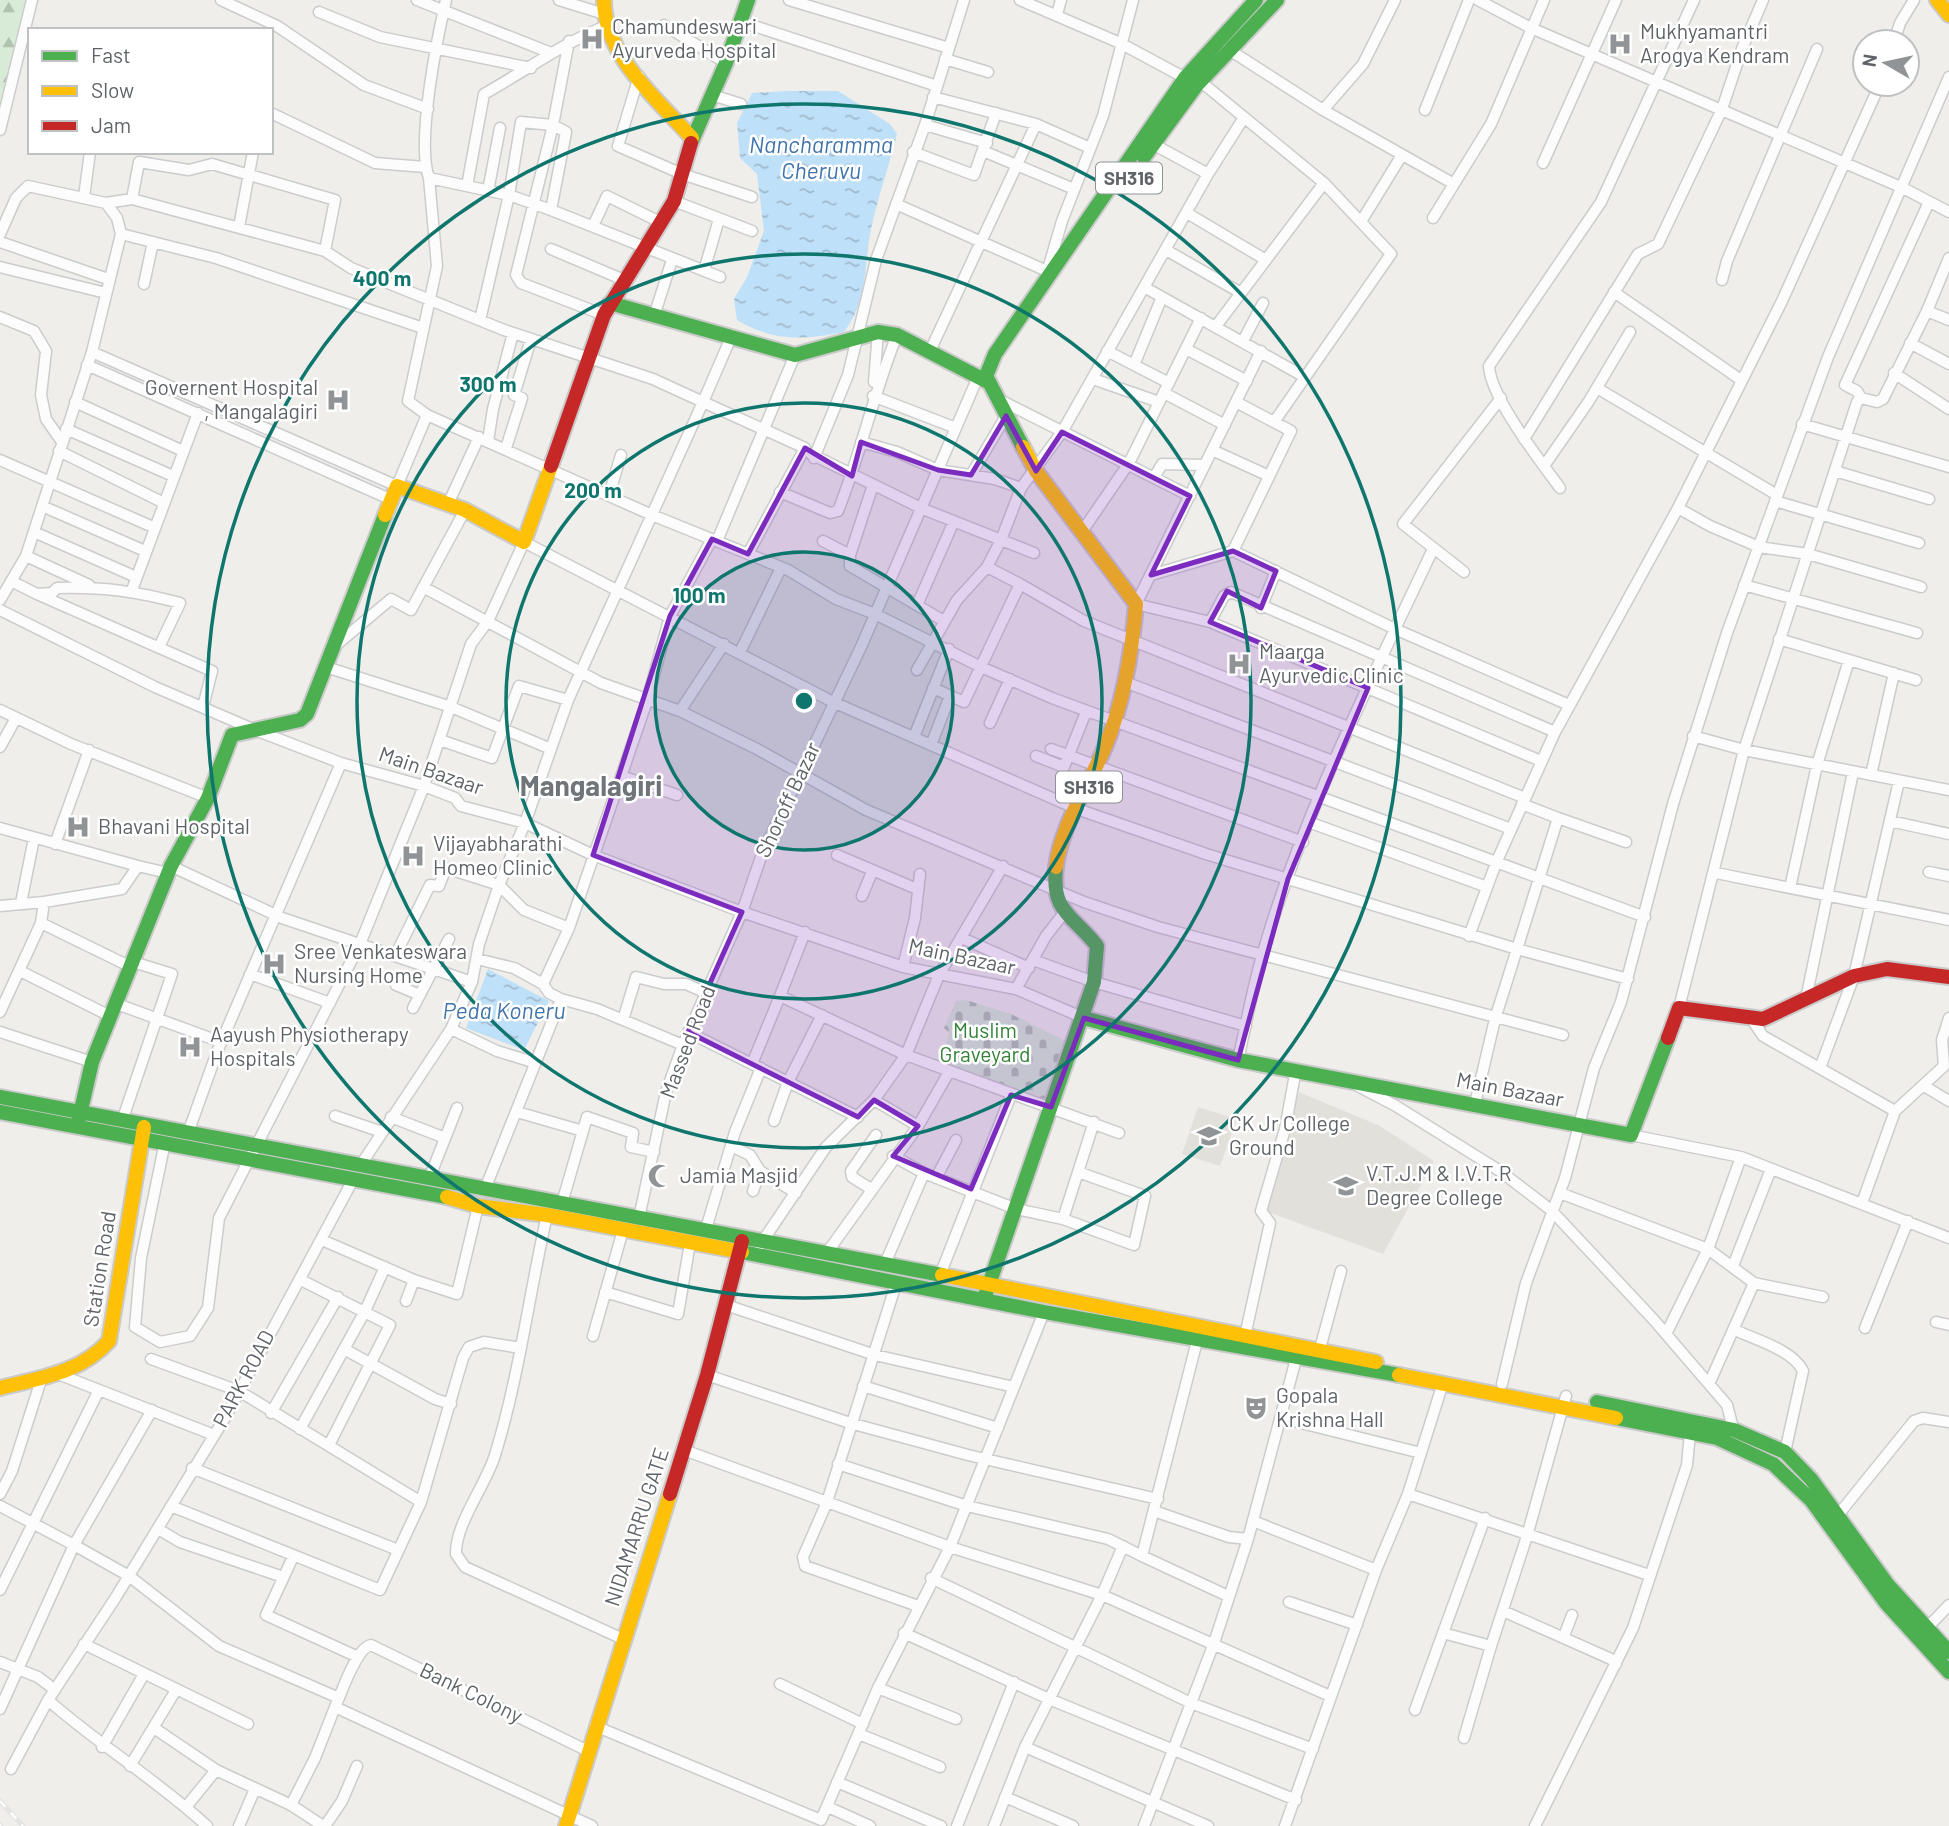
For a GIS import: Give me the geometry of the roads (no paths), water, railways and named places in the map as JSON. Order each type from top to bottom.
[{"type":"main road","points":[[79,1119],[92,1062],[115,1011],[169,869],[208,798],[232,735],[303,718],[326,667],[394,493],[449,504],[524,542],[607,309],[674,201],[692,138],[743,22],[748,0]]},
{"type":"main road","name":"SH316","points":[[982,379],[995,354],[1046,276],[1256,0]]},
{"type":"main road","name":"SH316","points":[[992,364],[1002,357],[1153,144],[1193,82],[1277,0]]},
{"type":"main road","points":[[1937,0],[1949,15]]},
{"type":"main road","points":[[604,13],[617,51],[692,138]]},
{"type":"main road","points":[[607,309],[655,313],[795,355],[878,332],[897,335],[982,379],[996,398],[1036,471],[1136,604]]},
{"type":"main road","name":"SH316","points":[[1054,889],[1054,870],[1077,810],[1098,768],[1114,723],[1133,641],[1136,604]]},
{"type":"main road","points":[[987,1292],[1084,1018],[1094,982],[1097,946],[1086,930],[1064,913],[1054,889]]},
{"type":"main road","points":[[1631,1135],[1679,1008],[1752,1020],[1763,1019],[1854,976],[1887,969],[1949,977]]},
{"type":"main road","name":"Main Bazaar","points":[[1084,1018],[1238,1059],[1631,1135]]},
{"type":"main road","points":[[0,1097],[79,1119],[143,1132],[188,1133],[252,1152]]},
{"type":"main road","points":[[0,1112],[122,1121],[165,1142],[252,1152],[357,1172],[478,1206],[547,1215],[690,1242],[759,1249],[897,1281],[987,1292],[1245,1336],[1318,1357],[1443,1383],[1565,1401],[1733,1436],[1785,1452],[1811,1479],[1838,1514],[1888,1586],[1949,1652]]},
{"type":"main road","name":"Station Road","points":[[0,1388],[49,1375],[91,1358],[109,1341],[143,1132]]},
{"type":"main road","points":[[357,1172],[429,1178],[562,1203],[705,1232],[741,1246]]},
{"type":"main road","name":"NIDAMARRU GATE","points":[[567,1821],[707,1375],[741,1246]]},
{"type":"main road","points":[[759,1249],[826,1254],[940,1275],[1044,1312],[1296,1359],[1318,1357],[1502,1384],[1690,1433],[1733,1436],[1791,1476],[1830,1524],[1878,1594],[1949,1672]]},
{"type":"street","points":[[0,130],[32,0]]},
{"type":"street","points":[[221,0],[277,26],[364,85],[428,109]]},
{"type":"street","points":[[417,0],[445,4],[551,53]]},
{"type":"street","points":[[559,0],[604,13]]},
{"type":"street","points":[[789,0],[949,48]]},
{"type":"street","points":[[814,458],[848,376],[876,260],[925,125],[964,0]]},
{"type":"street","points":[[1020,0],[1120,43],[1193,82],[1324,183],[1362,220],[1391,254],[1303,376],[1274,422]]},
{"type":"street","points":[[1057,14],[1061,0]]},
{"type":"street","points":[[896,204],[983,240],[1046,276],[1074,189],[1102,116],[1133,0]]},
{"type":"street","points":[[1323,110],[1363,64],[1395,0]]},
{"type":"street","points":[[1425,110],[1469,0]]},
{"type":"street","points":[[1478,0],[1531,28],[1722,109],[1779,137],[1903,188],[1949,212]]},
{"type":"street","points":[[1433,218],[1492,124],[1544,0]]},
{"type":"street","points":[[1543,163],[1616,0]]},
{"type":"street","points":[[1560,488],[1524,439],[1490,373],[1490,363],[1601,202],[1695,0]]},
{"type":"street","points":[[1524,439],[1638,254],[1658,244],[1722,109],[1742,48],[1763,0]]},
{"type":"street","points":[[1898,28],[1914,0]]},
{"type":"street","points":[[445,4],[428,109],[425,167],[429,178],[437,266],[408,401],[428,415],[652,515],[781,568],[836,599],[933,640],[981,667],[1086,712],[1645,917]]},
{"type":"street","points":[[319,12],[380,37],[531,68]]},
{"type":"street","points":[[467,186],[484,94],[531,68],[604,13]]},
{"type":"street","points":[[743,22],[937,86]]},
{"type":"street","points":[[664,25],[726,63]]},
{"type":"street","points":[[569,40],[552,125],[531,203],[517,281],[607,309]]},
{"type":"street","points":[[1722,280],[1817,49]]},
{"type":"street","points":[[1228,50],[1323,110],[1454,184]]},
{"type":"street","points":[[946,59],[988,72]]},
{"type":"street","points":[[639,76],[618,146],[682,174],[752,197]]},
{"type":"street","points":[[1502,1384],[1526,1283],[1551,1210],[1560,1193],[1594,1068],[1628,979],[1693,736],[1744,585],[1828,357],[1949,77]]},
{"type":"street","points":[[712,95],[741,104]]},
{"type":"street","points":[[933,97],[1036,124],[1090,148]]},
{"type":"street","points":[[1469,936],[1496,863],[1541,761],[1678,508],[1782,301],[1827,189],[1843,163],[1873,98]]},
{"type":"street","points":[[913,152],[974,175],[996,113]]},
{"type":"street","points":[[273,114],[375,163],[425,167]]},
{"type":"street","points":[[917,670],[957,600],[987,567],[1001,540],[1021,488],[1062,432],[1208,174],[1243,119]]},
{"type":"street","points":[[480,320],[509,195],[521,122],[552,125],[566,132],[551,210]]},
{"type":"street","points":[[930,351],[1036,124]]},
{"type":"street","points":[[925,125],[985,147],[1017,166],[1074,189]]},
{"type":"street","points":[[488,191],[500,128]]},
{"type":"street","points":[[1153,144],[1208,174]]},
{"type":"street","points":[[83,197],[90,154]]},
{"type":"street","points":[[239,227],[253,154]]},
{"type":"street","points":[[1362,220],[1402,155]]},
{"type":"street","points":[[132,199],[139,162],[188,170],[212,164],[335,201],[325,251]]},
{"type":"street","points":[[429,178],[509,195],[720,277]]},
{"type":"street","points":[[1216,326],[1324,183]]},
{"type":"street","points":[[0,233],[16,198],[28,186],[106,203],[132,199],[325,251],[351,268],[513,333],[653,379],[804,448],[814,458],[923,509],[1034,553]]},
{"type":"street","points":[[593,226],[607,196],[660,222]]},
{"type":"street","points":[[674,201],[752,231]]},
{"type":"street","points":[[1928,202],[1844,385],[1857,391],[1861,398],[1880,402],[1927,311],[1949,258]]},
{"type":"street","points":[[0,600],[6,585],[26,556],[92,352],[121,234],[117,218],[106,203]]},
{"type":"street","points":[[1187,213],[1266,260]]},
{"type":"street","points":[[704,271],[719,219]]},
{"type":"street","points":[[121,234],[216,258],[423,328]]},
{"type":"street","points":[[0,242],[108,279]]},
{"type":"street","points":[[144,284],[153,242]]},
{"type":"street","points":[[551,249],[624,280]]},
{"type":"street","points":[[1166,250],[1241,293]]},
{"type":"street","points":[[655,313],[672,260]]},
{"type":"street","points":[[0,267],[106,293]]},
{"type":"street","points":[[1144,287],[1303,376]]},
{"type":"street","points":[[1614,292],[1741,380]]},
{"type":"street","points":[[1134,365],[1163,297]]},
{"type":"street","points":[[1243,341],[1263,303]]},
{"type":"street","points":[[1927,311],[1949,320]]},
{"type":"street","points":[[0,317],[34,331],[46,351],[41,395],[46,419],[61,447],[162,502]]},
{"type":"street","points":[[1082,533],[1129,463],[1201,318]]},
{"type":"street","points":[[873,396],[878,332]]},
{"type":"street","points":[[1544,466],[1597,388],[1630,332]]},
{"type":"street","points":[[449,504],[484,439],[513,333]]},
{"type":"street","name":"PARK ROAD","points":[[11,1769],[48,1700],[129,1576],[192,1468],[214,1436],[301,1280],[357,1172],[451,1028],[472,982],[499,885],[525,823],[568,700],[732,335]]},
{"type":"street","points":[[780,492],[835,514],[852,476],[873,396],[897,335]]},
{"type":"street","points":[[506,448],[522,398],[514,395],[531,339]]},
{"type":"street","points":[[1910,343],[1949,364]]},
{"type":"street","points":[[1186,349],[1247,381]]},
{"type":"street","points":[[1107,351],[1134,365],[1164,393],[1225,425]]},
{"type":"street","points":[[1261,351],[1136,604],[1210,622],[1541,761]]},
{"type":"street","points":[[92,352],[279,435],[394,493]]},
{"type":"street","points":[[543,984],[569,928],[646,701],[670,616],[714,540],[764,432],[795,355]]},
{"type":"street","points":[[87,365],[274,447],[394,493]]},
{"type":"street","points":[[1894,373],[1949,409]]},
{"type":"street","name":"Shoroff Bazar","points":[[742,912],[762,854],[888,586],[956,428],[982,379]]},
{"type":"street","points":[[1093,379],[1164,393]]},
{"type":"street","points":[[1597,388],[1776,498],[1919,543]]},
{"type":"street","points":[[873,396],[956,428]]},
{"type":"street","points":[[996,398],[1190,496]]},
{"type":"street","points":[[1464,572],[1403,524],[1502,398]]},
{"type":"street","points":[[1679,1008],[1716,873],[1744,750],[1845,438],[1861,398]]},
{"type":"street","points":[[75,402],[183,452]]},
{"type":"street","points":[[1233,551],[1267,475],[1291,431],[1236,402]]},
{"type":"street","points":[[132,590],[162,502],[198,413]]},
{"type":"street","points":[[394,493],[428,415]]},
{"type":"street","points":[[971,475],[1006,416]]},
{"type":"street","points":[[1802,424],[1949,467]]},
{"type":"street","points":[[66,429],[173,476]]},
{"type":"street","points":[[274,447],[279,435]]},
{"type":"street","points":[[861,442],[897,452],[938,470],[971,475],[1021,488]]},
{"type":"street","points":[[748,554],[804,448]]},
{"type":"street","points":[[1212,450],[1267,475]]},
{"type":"street","points":[[609,495],[621,455]]},
{"type":"street","points":[[0,460],[153,527]]},
{"type":"street","points":[[1155,476],[1162,464],[1205,465]]},
{"type":"street","points":[[1835,471],[1929,499]]},
{"type":"street","points":[[873,485],[850,555],[850,566],[918,603],[944,621]]},
{"type":"street","points":[[42,506],[145,551]]},
{"type":"street","points":[[1678,508],[1710,526],[1759,547],[1808,554],[1921,587]]},
{"type":"street","points":[[333,648],[391,599],[411,610],[464,510]]},
{"type":"street","points":[[918,603],[954,521]]},
{"type":"street","points":[[34,532],[136,577]]},
{"type":"street","points":[[823,541],[850,555]]},
{"type":"street","points":[[165,1142],[141,1258],[135,1327],[160,1342],[190,1336],[208,1308],[215,1233],[252,1152],[360,944],[424,786],[471,645],[488,621],[524,542],[617,593],[670,616],[832,702],[1077,810],[1469,936],[1628,979]]},
{"type":"street","points":[[1238,1059],[1262,956],[1288,879],[1381,657],[1433,550]]},
{"type":"street","points":[[1151,575],[1233,551],[1395,629],[1569,705]]},
{"type":"street","points":[[26,556],[93,587]]},
{"type":"street","points":[[987,567],[1084,621],[1351,727],[1558,818],[1626,842]]},
{"type":"street","points":[[740,652],[781,568]]},
{"type":"street","points":[[1261,608],[1276,571]]},
{"type":"street","points":[[933,688],[964,702],[1020,584]]},
{"type":"street","points":[[6,585],[37,594],[212,671],[203,707]]},
{"type":"street","points":[[1744,585],[1793,596],[1917,634]]},
{"type":"street","points":[[37,594],[52,593],[57,588],[93,587],[132,590],[180,603],[159,648]]},
{"type":"street","points":[[422,587],[601,683],[680,711],[866,810],[1054,889],[1158,927],[1563,1035]]},
{"type":"street","points":[[1210,622],[1227,592],[1555,732]]},
{"type":"street","name":"Main Bazaar","points":[[0,610],[155,687],[341,763],[424,786],[455,798],[461,806],[525,823],[593,855],[742,912],[903,967],[1016,989],[1084,1018]]},
{"type":"street","points":[[1779,639],[1916,680]]},
{"type":"street","points":[[680,711],[724,644]]},
{"type":"street","points":[[914,737],[948,649]]},
{"type":"street","points":[[1790,888],[1817,765],[1849,660]]},
{"type":"street","points":[[326,667],[451,708],[551,749]]},
{"type":"street","points":[[1871,775],[1894,673]]},
{"type":"street","points":[[990,723],[1010,679]]},
{"type":"street","points":[[1125,682],[1511,829]]},
{"type":"street","points":[[440,740],[492,758],[519,686],[568,700]]},
{"type":"street","points":[[931,745],[950,696]]},
{"type":"street","points":[[0,710],[89,750],[208,798]]},
{"type":"street","points":[[1036,756],[1064,767],[1086,712]]},
{"type":"street","points":[[0,747],[16,718]]},
{"type":"street","points":[[1693,736],[1744,750],[1949,790]]},
{"type":"street","points":[[1051,749],[1303,842]]},
{"type":"street","points":[[55,844],[89,750]]},
{"type":"street","points":[[188,1133],[221,1042],[341,763]]},
{"type":"street","points":[[1806,999],[1853,772]]},
{"type":"street","points":[[621,776],[677,795]]},
{"type":"street","points":[[1820,1068],[1854,976],[1899,781]]},
{"type":"street","points":[[1475,1104],[1495,1019],[1558,818]]},
{"type":"street","points":[[1889,821],[1949,834]]},
{"type":"street","points":[[1311,822],[1487,887]]},
{"type":"street","points":[[0,828],[138,866],[169,869],[275,915],[472,982]]},
{"type":"street","points":[[21,903],[34,838]]},
{"type":"street","points":[[837,855],[917,889]]},
{"type":"street","points":[[0,906],[44,902],[122,889],[138,866]]},
{"type":"street","points":[[759,1249],[825,1147],[874,1100],[906,1055],[939,975],[1003,866]]},
{"type":"street","points":[[395,956],[430,885],[439,886],[446,868],[499,885],[524,910],[569,928]]},
{"type":"street","points":[[862,896],[872,872]]},
{"type":"street","points":[[1929,872],[1949,876]]},
{"type":"street","points":[[1716,873],[1949,920]]},
{"type":"street","points":[[903,967],[915,918],[920,874]]},
{"type":"street","points":[[0,1012],[41,922],[44,902]]},
{"type":"street","name":"Massed Road","points":[[639,1218],[666,1092],[688,1032],[742,912]]},
{"type":"street","points":[[1016,989],[1046,936],[1064,913]]},
{"type":"street","points":[[41,922],[132,964],[172,974],[155,1016],[122,1121]]},
{"type":"street","points":[[705,1232],[756,1066],[805,932]]},
{"type":"street","points":[[962,938],[1031,964],[1246,1026]]},
{"type":"street","points":[[413,1008],[449,939]]},
{"type":"street","points":[[477,959],[514,968],[543,984],[549,993],[561,999],[623,1020],[683,1045]]},
{"type":"street","points":[[20,971],[115,1011],[155,1016],[221,1042]]},
{"type":"street","points":[[250,974],[330,1003]]},
{"type":"street","points":[[623,1020],[636,976],[664,984],[686,984],[706,993]]},
{"type":"street","points":[[396,985],[420,995]]},
{"type":"street","points":[[780,996],[906,1055],[1119,1133]]},
{"type":"street","points":[[485,1189],[517,1112],[533,1062],[561,999]]},
{"type":"street","points":[[774,1121],[788,1082],[822,1015]]},
{"type":"street","points":[[1862,1203],[1895,1111],[1944,1066],[1942,1040],[1949,1018]]},
{"type":"street","points":[[1752,1020],[1763,1036],[1895,1111]]},
{"type":"street","points":[[451,1028],[497,1051],[533,1062]]},
{"type":"street","points":[[0,1032],[92,1062]]},
{"type":"street","points":[[688,1032],[858,1117]]},
{"type":"street","points":[[1245,1336],[1270,1223],[1261,1211],[1285,1129],[1296,1069]]},
{"type":"street","points":[[826,1254],[893,1156],[918,1125],[949,1072]]},
{"type":"street","points":[[1350,1082],[1396,1106],[1489,1164],[1551,1210],[1666,1334],[1727,1405],[1733,1436]]},
{"type":"street","points":[[1924,1086],[1949,1101]]},
{"type":"street","points":[[940,1275],[971,1189],[1010,1095]]},
{"type":"street","points":[[874,1100],[918,1125]]},
{"type":"street","points":[[429,1178],[457,1108]]},
{"type":"street","points":[[517,1112],[583,1131]]},
{"type":"street","points":[[335,1116],[382,1132]]},
{"type":"street","points":[[391,1117],[445,1138]]},
{"type":"street","points":[[562,1203],[587,1118],[633,1133],[631,1147],[654,1152]]},
{"type":"street","points":[[1063,1219],[1094,1122]]},
{"type":"street","points":[[871,1189],[852,1177],[851,1171],[876,1135]]},
{"type":"street","name":"Main Bazaar","points":[[1631,1135],[1741,1157],[1949,1238]]},
{"type":"street","points":[[936,1178],[956,1140]]},
{"type":"street","points":[[731,1146],[750,1155],[760,1171],[796,1193]]},
{"type":"street","points":[[893,1156],[924,1173],[971,1189],[1016,1209],[1063,1219],[1131,1244],[1138,1240],[1144,1196],[1078,1172]]},
{"type":"street","points":[[1666,1334],[1707,1249],[1741,1157]]},
{"type":"street","points":[[1733,1266],[1771,1169]]},
{"type":"street","points":[[752,1191],[760,1171]]},
{"type":"street","points":[[884,1266],[924,1173]]},
{"type":"street","points":[[1560,1193],[1707,1249],[1754,1283],[1823,1297]]},
{"type":"street","points":[[322,1240],[414,1280],[457,1294],[478,1206]]},
{"type":"street","points":[[547,1215],[521,1348],[495,1457],[465,1524],[456,1554],[465,1567],[624,1639]]},
{"type":"street","points":[[1865,1328],[1908,1221]]},
{"type":"street","points":[[593,1336],[623,1230]]},
{"type":"street","points":[[605,1292],[678,1314],[690,1242]]},
{"type":"street","points":[[300,1429],[365,1311],[385,1267]]},
{"type":"street","points":[[1318,1357],[1340,1271]]},
{"type":"street","points":[[301,1280],[390,1325],[329,1445]]},
{"type":"street","points":[[406,1301],[414,1280]]},
{"type":"street","points":[[897,1281],[827,1502],[803,1557],[805,1566],[918,1606]]},
{"type":"street","points":[[1709,1384],[1754,1283]]},
{"type":"street","points":[[271,1413],[338,1297]]},
{"type":"street","points":[[726,1305],[874,1355],[1014,1387]]},
{"type":"street","points":[[595,1727],[820,1823],[878,1688],[931,1578],[950,1547],[1044,1312]]},
{"type":"street","points":[[1936,1322],[1949,1325]]},
{"type":"street","points":[[1735,1330],[1790,1357],[1799,1363],[1803,1371],[1785,1452]]},
{"type":"street","points":[[1142,1556],[1198,1340]]},
{"type":"street","points":[[171,1506],[379,1591],[383,1588],[421,1502],[469,1347],[484,1342],[521,1348]]},
{"type":"street","points":[[344,1349],[451,1404]]},
{"type":"street","points":[[151,1359],[239,1391],[271,1413],[421,1502]]},
{"type":"street","points":[[1144,1826],[1213,1643],[1248,1539],[1296,1359]]},
{"type":"street","points":[[0,1494],[12,1471],[49,1375],[99,1390],[214,1436]]},
{"type":"street","points":[[707,1375],[850,1423],[1158,1499]]},
{"type":"street","points":[[1284,1826],[1296,1800],[1376,1570],[1408,1494],[1443,1383]]},
{"type":"street","points":[[863,1385],[998,1428]]},
{"type":"street","points":[[0,1590],[4,1569],[32,1522],[99,1390]]},
{"type":"street","points":[[1464,1738],[1490,1646],[1527,1536],[1565,1401]]},
{"type":"street","points":[[0,1709],[74,1545],[152,1410]]},
{"type":"street","points":[[1281,1418],[1421,1453]]},
{"type":"street","points":[[1838,1514],[1914,1421],[1923,1418],[1949,1422]]},
{"type":"street","points":[[1535,1826],[1633,1629],[1687,1465],[1690,1433]]},
{"type":"street","points":[[684,1450],[950,1547],[1102,1595],[1330,1696]]},
{"type":"street","points":[[838,1464],[967,1506],[1108,1539],[1228,1596]]},
{"type":"street","points":[[192,1468],[398,1550]]},
{"type":"street","points":[[1408,1494],[1649,1575]]},
{"type":"street","points":[[0,1506],[129,1576],[219,1646],[337,1702],[567,1821],[592,1826]]},
{"type":"street","points":[[1154,1511],[1229,1536],[1248,1539]]},
{"type":"street","points":[[1415,1710],[1485,1518]]},
{"type":"street","points":[[1253,1521],[1376,1570]]},
{"type":"street","points":[[158,1529],[180,1542],[283,1577]]},
{"type":"street","points":[[994,1826],[1025,1747],[1073,1647],[1102,1595],[1123,1546]]},
{"type":"street","points":[[291,1805],[315,1758],[358,1657],[268,1618],[267,1607],[293,1557]]},
{"type":"street","points":[[931,1578],[1191,1703],[1313,1749]]},
{"type":"street","points":[[1289,1602],[1357,1625]]},
{"type":"street","points":[[1926,1629],[1949,1605]]},
{"type":"street","points":[[1503,1611],[1611,1658],[1616,1664]]},
{"type":"street","points":[[1564,1636],[1572,1615]]},
{"type":"street","points":[[904,1633],[1049,1699],[1296,1800]]},
{"type":"street","points":[[1443,1633],[1490,1646]]},
{"type":"street","points":[[84,1644],[248,1724]]},
{"type":"street","name":"Bank Colony","points":[[358,1657],[368,1645],[381,1649],[588,1751]]},
{"type":"street","points":[[0,1662],[37,1677],[55,1690]]},
{"type":"street","points":[[102,1747],[144,1674]]},
{"type":"street","points":[[957,1826],[1014,1682]]},
{"type":"street","points":[[780,1684],[861,1729],[940,1767]]},
{"type":"street","points":[[878,1688],[956,1719]]},
{"type":"street","points":[[130,1766],[176,1690]]},
{"type":"street","points":[[48,1700],[102,1747],[186,1807],[207,1826]]},
{"type":"street","points":[[154,1728],[216,1770],[291,1805],[324,1826],[342,1801],[357,1766]]},
{"type":"street","points":[[1025,1747],[1154,1800],[1208,1826]]},
{"type":"street","points":[[186,1807],[216,1770]]},
{"type":"street","points":[[837,1782],[941,1826]]},
{"type":"street","points":[[239,1826],[254,1789]]},
{"type":"street","points":[[1005,1797],[1073,1826]]},
{"type":"street","points":[[828,1807],[870,1826]]},
{"type":"water","name":"Nancharamma Cheruvu","points":[[838,91],[890,124],[897,134],[871,229],[861,295],[852,320],[844,332],[802,338],[776,336],[737,320],[734,299],[747,277],[764,231],[757,174],[740,158],[737,123],[752,93]]},
{"type":"water","name":"Peda Koneru","points":[[488,969],[549,1001],[524,1050],[466,1028]]},
{"type":"railway","points":[[0,1801],[23,1826]]},
{"type":"place","name":"Chamundeswari Ayurveda Hospital","points":[[592,39]]},
{"type":"place","name":"Mukhyamantri Arogya Kendram","points":[[1620,44]]},
{"type":"place","name":"Governent Hospital , Mangalagiri","points":[[338,400]]},
{"type":"place","name":"Maarga Ayurvedic Clinic","points":[[1239,664]]},
{"type":"place","name":"Bhavani Hospital","points":[[78,827]]},
{"type":"place","name":"Vijayabharathi Homeo Clinic","points":[[413,856]]},
{"type":"place","name":"Sree Venkateswara Nursing Home","points":[[274,964]]},
{"type":"place","name":"Aayush Physiotherapy Hospitals","points":[[190,1047]]},
{"type":"place","name":"CK Jr College Ground","points":[[1209,1136]]},
{"type":"place","name":"Jamia Masjid","points":[[660,1176]]},
{"type":"place","name":"V.T.J.M & I.V.T.R Degree College","points":[[1346,1186]]},
{"type":"place","name":"Gopala Krishna Hall","points":[[1256,1408]]},
{"type":"district","name":"Mangalagiri","points":[[591,786]]},
{"type":"park label","name":"Muslim Graveyard","points":[[985,1043]]}]
